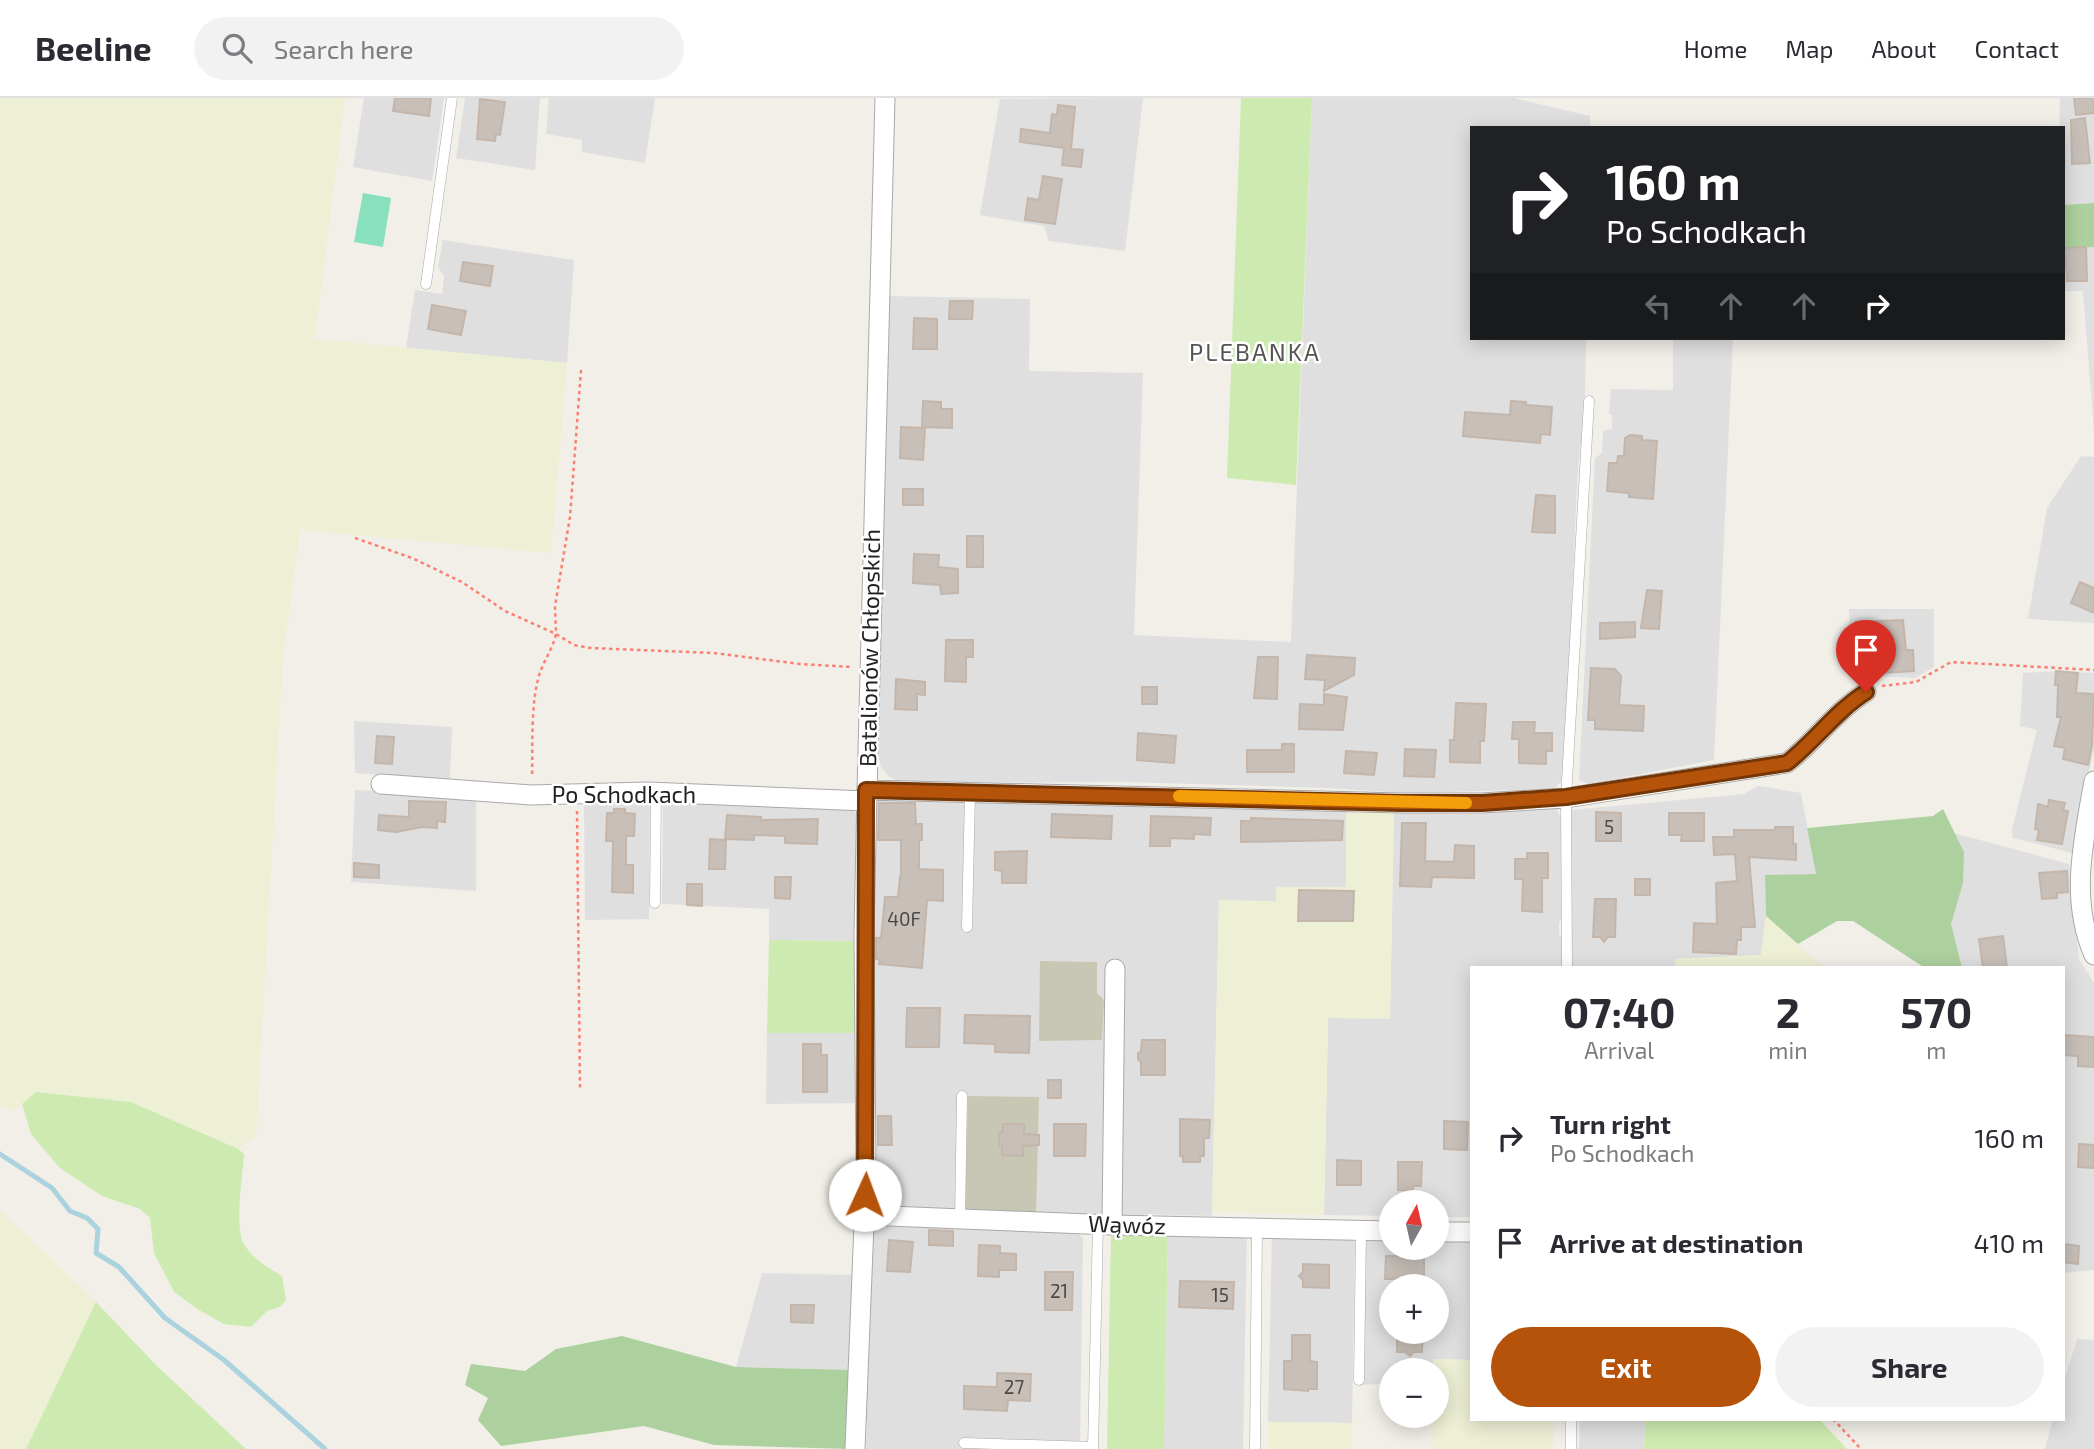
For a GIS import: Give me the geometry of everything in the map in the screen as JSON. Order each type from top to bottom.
[{"type":"street","name":"Batalionów Chłopskich","points":[[855,1449],[866,1174],[866,795],[885,98]]},
{"type":"street","name":"Po Schodkach","points":[[381,784],[531,795],[656,792],[866,795],[970,792],[1482,803],[1566,797],[1787,763],[1866,692]]},
{"type":"street","points":[[2094,781],[2079,881],[2085,931],[2094,955]]},
{"type":"street","points":[[1105,1224],[1115,969]]},
{"type":"street","name":"Wąwóz","points":[[864,1215],[1379,1231]]},
{"type":"street","points":[[1449,1232],[1470,1232]]},
{"type":"lane","points":[[426,284],[452,98]]},
{"type":"lane","points":[[1567,966],[1566,797],[1589,401]]},
{"type":"lane","points":[[655,903],[656,792]]},
{"type":"lane","points":[[967,927],[970,792]]},
{"type":"lane","points":[[960,1219],[962,1096]]},
{"type":"lane","points":[[964,1443],[1093,1448],[1105,1224]]},
{"type":"lane","points":[[1255,1449],[1257,1228]]},
{"type":"lane","points":[[1359,1380],[1361,1230]]},
{"type":"lane","points":[[1571,1449],[1572,1421]]},
{"type":"path","points":[[531,795],[535,705],[541,671],[553,649],[556,635],[555,606],[570,517],[581,370]]},
{"type":"path","points":[[355,538],[412,558],[462,582],[505,611],[574,645],[714,653],[800,664],[870,668]]},
{"type":"path","points":[[1866,692],[1916,682],[1951,662],[2094,670]]},
{"type":"path","points":[[577,794],[580,1088]]},
{"type":"path","points":[[1835,1421],[1861,1449]]},
{"type":"shaded area","points":[[0,98],[345,98],[315,339],[567,363],[551,553],[300,530],[283,658],[256,1136],[238,1149],[131,1102],[36,1092],[15,1110],[0,1107]]},
{"type":"shaded area","points":[[364,98],[444,98],[432,181],[353,167]]},
{"type":"shaded area","points":[[465,98],[540,98],[535,170],[456,158]]},
{"type":"shaded area","points":[[549,98],[655,98],[645,163],[582,152],[582,140],[546,134]]},
{"type":"shaded area","points":[[1143,98],[1125,251],[1049,241],[1044,226],[980,215],[1000,99]]},
{"type":"shaded area","points":[[1312,98],[1513,98],[1590,116],[1590,126],[1470,126],[1470,340],[1586,340],[1584,446],[1580,446],[1577,484],[1564,778],[1554,789],[1407,793],[1125,782],[903,783],[889,777],[881,767],[879,759],[878,693],[886,296],[1030,299],[1029,371],[1143,373],[1134,635],[1291,642]]},
{"type":"shaded area","points":[[2060,98],[2094,98],[2094,203],[2065,205],[2065,126],[2059,126]]},
{"type":"shaded area","points":[[443,240],[574,260],[567,363],[406,348],[415,290],[442,294],[444,276],[438,267]]},
{"type":"shaded area","points":[[2094,247],[2094,431],[2083,291],[2065,291],[2065,248]]},
{"type":"shaded area","points":[[1673,340],[1733,340],[1714,760],[1589,784],[1579,780],[1595,458],[1602,453],[1603,431],[1612,429],[1612,415],[1609,414],[1611,389],[1673,390]]},
{"type":"shaded area","points":[[2081,456],[2094,457],[2094,623],[2028,619],[2047,508]]},
{"type":"shaded area","points":[[1849,609],[1934,609],[1934,667],[1915,678],[1852,675]]},
{"type":"shaded area","points":[[2023,673],[2094,673],[2094,749],[2072,853],[2013,838],[2012,829],[2037,730],[2020,726]]},
{"type":"shaded area","points":[[354,721],[452,727],[450,780],[355,773]]},
{"type":"shaded area","points":[[1758,786],[1801,793],[1816,874],[1765,876],[1766,916],[1761,955],[1675,959],[1675,966],[1571,966],[1571,810],[1744,794]]},
{"type":"shaded area","points":[[355,790],[476,795],[476,891],[351,882]]},
{"type":"shaded area","points":[[650,798],[649,919],[585,920],[584,800]]},
{"type":"shaded area","points":[[663,799],[847,806],[858,815],[857,941],[769,940],[769,909],[662,904]]},
{"type":"shaded area","points":[[870,800],[1346,811],[1346,887],[1276,887],[1276,901],[1219,901],[1212,1216],[1145,1214],[1139,1219],[1036,1218],[1038,1097],[965,1216],[884,1212],[872,1200]]},
{"type":"shaded area","points":[[1555,806],[1563,821],[1562,917],[1559,923],[1562,966],[1470,966],[1470,1217],[1449,1217],[1449,1190],[1379,1190],[1379,1216],[1324,1215],[1328,1018],[1390,1018],[1394,812],[1477,814]]},
{"type":"shaded area","points":[[1346,811],[1394,812],[1390,1019],[1328,1018],[1324,1215],[1212,1212],[1219,900],[1276,901],[1276,887],[1346,887]]},
{"type":"shaded area","points":[[1950,832],[2069,864],[2079,959],[2094,983],[2094,1270],[2065,1273],[2065,966],[1952,966]]},
{"type":"shaded area","points":[[1766,916],[1823,966],[1675,966],[1675,959],[1761,955]]},
{"type":"shaded area","points":[[1040,961],[1097,962],[1097,993],[1104,1000],[1102,1040],[1039,1041]]},
{"type":"shaded area","points":[[767,1033],[858,1033],[859,1103],[766,1104]]},
{"type":"shaded area","points":[[968,1096],[1039,1097],[1036,1218],[965,1216]]},
{"type":"shaded area","points":[[0,1210],[96,1302],[26,1449],[0,1449]]},
{"type":"shaded area","points":[[873,1227],[1073,1228],[1083,1238],[1080,1449],[866,1449],[867,1421],[860,1420]]},
{"type":"shaded area","points":[[1168,1231],[1247,1233],[1243,1449],[1164,1449]]},
{"type":"shaded area","points":[[1272,1233],[1355,1235],[1352,1423],[1268,1422]]},
{"type":"shaded area","points":[[1366,1235],[1379,1236],[1379,1260],[1449,1260],[1449,1237],[1470,1237],[1470,1360],[1379,1358],[1379,1384],[1363,1385]]},
{"type":"shaded area","points":[[762,1273],[855,1275],[854,1370],[736,1367]]},
{"type":"shaded area","points":[[2077,1339],[2094,1340],[2094,1449],[2045,1449],[2052,1421],[2065,1421],[2065,1378]]},
{"type":"shaded area","points":[[1449,1359],[1470,1360],[1470,1421],[1554,1421],[1553,1449],[1432,1449],[1433,1428],[1449,1428]]},
{"type":"shaded area","points":[[1580,1421],[1646,1421],[1644,1449],[1579,1449]]},
{"type":"shaded area","points":[[1268,1422],[1352,1423],[1352,1449],[1268,1449]]},
{"type":"green space","points":[[1241,98],[1312,98],[1296,485],[1227,478]]},
{"type":"green space","points":[[363,193],[391,198],[383,247],[354,242]]},
{"type":"green space","points":[[2094,203],[2094,247],[2065,248],[2065,205]]},
{"type":"green space","points":[[1943,809],[1964,852],[1963,883],[1951,924],[1962,966],[1922,966],[1853,921],[1837,921],[1798,944],[1766,916],[1765,875],[1816,874],[1807,828],[1933,816]]},
{"type":"green space","points":[[769,940],[857,941],[858,1033],[767,1033]]},
{"type":"green space","points":[[36,1092],[131,1102],[238,1149],[244,1154],[239,1213],[241,1236],[252,1254],[282,1276],[286,1300],[280,1307],[267,1311],[251,1327],[224,1324],[174,1292],[154,1253],[150,1218],[140,1209],[102,1196],[60,1168],[31,1134],[22,1104]]},
{"type":"green space","points":[[1111,1231],[1168,1231],[1164,1449],[1107,1449]]},
{"type":"green space","points":[[96,1302],[157,1366],[246,1449],[26,1449]]},
{"type":"green space","points":[[622,1336],[736,1367],[854,1370],[850,1449],[714,1445],[644,1426],[501,1446],[478,1420],[488,1398],[465,1385],[471,1364],[525,1371],[556,1349]]},
{"type":"green space","points":[[1646,1421],[1821,1421],[1847,1449],[1644,1449]]},
{"type":"building","points":[[395,98],[431,98],[429,116],[393,111]]},
{"type":"building","points":[[2074,98],[2094,98],[2094,113],[2076,115]]},
{"type":"building","points":[[480,99],[505,102],[500,135],[496,134],[495,141],[477,139]]},
{"type":"building","points":[[1058,105],[1075,107],[1071,149],[1083,150],[1081,167],[1062,165],[1064,148],[1020,142],[1021,129],[1050,133],[1052,114],[1057,115]]},
{"type":"building","points":[[2085,118],[2090,163],[2072,164],[2071,120]]},
{"type":"building","points":[[1043,176],[1062,179],[1055,224],[1025,220],[1028,198],[1039,200]]},
{"type":"building","points":[[2086,247],[2087,281],[2067,281],[2065,248]]},
{"type":"building","points":[[463,262],[493,266],[490,286],[460,281]]},
{"type":"building","points":[[950,301],[973,301],[972,319],[949,319]]},
{"type":"building","points":[[432,305],[466,311],[461,335],[428,329]]},
{"type":"building","points":[[914,318],[937,319],[937,349],[913,349]]},
{"type":"building","points":[[923,401],[941,402],[941,409],[952,409],[952,428],[922,427]]},
{"type":"building","points":[[1511,401],[1552,407],[1550,435],[1541,434],[1540,443],[1463,436],[1465,412],[1510,415]]},
{"type":"building","points":[[901,427],[925,428],[923,460],[900,458]]},
{"type":"building","points":[[1630,435],[1642,436],[1642,440],[1657,441],[1653,499],[1629,497],[1629,493],[1607,491],[1609,463],[1617,463],[1618,456],[1624,456],[1625,438]]},
{"type":"building","points":[[903,489],[923,489],[923,505],[903,505]]},
{"type":"building","points":[[1536,495],[1555,496],[1555,533],[1532,532]]},
{"type":"building","points":[[967,536],[983,536],[983,567],[967,567]]},
{"type":"building","points":[[914,554],[939,555],[938,567],[958,569],[958,593],[941,594],[940,585],[913,583]]},
{"type":"building","points":[[2080,582],[2094,588],[2094,613],[2071,603]]},
{"type":"building","points":[[1647,590],[1662,591],[1659,629],[1641,628]]},
{"type":"building","points":[[1903,620],[1906,650],[1913,650],[1914,671],[1883,673],[1882,650],[1855,652],[1855,622]]},
{"type":"building","points":[[1635,622],[1635,637],[1600,639],[1600,623]]},
{"type":"building","points":[[946,640],[973,640],[973,657],[966,657],[966,682],[945,681]]},
{"type":"building","points":[[1307,655],[1355,658],[1354,675],[1324,691],[1325,680],[1305,679]]},
{"type":"building","points":[[1258,657],[1278,657],[1277,699],[1254,698]]},
{"type":"building","points":[[1591,668],[1615,669],[1621,676],[1619,705],[1644,706],[1643,731],[1595,729],[1595,720],[1588,720]]},
{"type":"building","points":[[2056,671],[2078,673],[2076,693],[2094,694],[2092,746],[2088,765],[2063,759],[2065,748],[2054,746],[2061,717],[2057,717]]},
{"type":"building","points":[[896,679],[925,682],[925,695],[917,694],[917,710],[895,709]]},
{"type":"building","points":[[1142,687],[1157,687],[1157,704],[1142,704]]},
{"type":"building","points":[[1324,694],[1347,697],[1343,730],[1299,729],[1300,704],[1324,705]]},
{"type":"building","points":[[1456,703],[1486,704],[1484,741],[1480,741],[1480,763],[1450,762],[1450,740],[1454,740]]},
{"type":"building","points":[[1513,722],[1535,722],[1534,733],[1552,733],[1552,751],[1546,751],[1546,764],[1519,763],[1519,739],[1512,739]]},
{"type":"building","points":[[1138,733],[1176,736],[1174,763],[1137,760]]},
{"type":"building","points":[[377,736],[394,737],[392,764],[375,763]]},
{"type":"building","points":[[1282,744],[1294,744],[1294,772],[1247,772],[1247,750],[1282,750]]},
{"type":"building","points":[[1405,749],[1436,750],[1434,777],[1404,776]]},
{"type":"building","points":[[1346,751],[1377,753],[1374,775],[1344,773]]},
{"type":"building","points":[[2049,800],[2065,803],[2063,810],[2068,811],[2062,844],[2037,840],[2039,830],[2035,829],[2038,804],[2048,807]]},
{"type":"building","points":[[409,801],[446,802],[445,822],[437,821],[437,828],[422,827],[396,832],[378,830],[379,815],[409,817]]},
{"type":"building","points":[[879,803],[915,803],[916,824],[922,824],[919,869],[943,870],[943,901],[927,900],[922,968],[879,964],[880,960],[876,959],[876,938],[881,938],[885,897],[898,897],[901,878],[901,840],[878,840]]},
{"type":"building","points":[[614,809],[625,809],[625,813],[635,814],[634,836],[626,836],[626,865],[633,865],[633,893],[612,892],[613,841],[606,841],[607,813],[614,813]]},
{"type":"building","points":[[1596,812],[1621,813],[1621,841],[1596,841]]},
{"type":"building","points":[[1669,813],[1704,813],[1704,841],[1681,841],[1682,835],[1669,835]]},
{"type":"building","points":[[1052,814],[1112,816],[1111,839],[1051,837]]},
{"type":"building","points":[[727,815],[761,817],[761,820],[818,819],[817,844],[785,843],[785,836],[754,835],[754,840],[725,839]]},
{"type":"building","points":[[1151,816],[1211,818],[1210,835],[1194,834],[1194,839],[1170,838],[1170,846],[1150,846]]},
{"type":"building","points":[[1251,818],[1343,821],[1342,840],[1241,842],[1241,821],[1251,821]]},
{"type":"building","points":[[1402,823],[1426,823],[1425,861],[1454,862],[1455,845],[1474,846],[1474,878],[1432,877],[1431,887],[1400,886]]},
{"type":"building","points":[[1775,827],[1793,827],[1796,860],[1749,857],[1755,927],[1741,927],[1741,940],[1737,940],[1736,954],[1693,952],[1694,923],[1717,924],[1716,883],[1737,881],[1735,854],[1714,855],[1713,837],[1734,837],[1734,830],[1775,830]]},
{"type":"building","points":[[710,839],[726,840],[725,869],[709,869]]},
{"type":"building","points":[[1027,851],[1026,883],[1002,883],[1002,871],[995,870],[995,852]]},
{"type":"building","points":[[1527,853],[1548,853],[1548,878],[1542,878],[1542,912],[1522,911],[1523,879],[1515,879],[1515,859],[1527,859]]},
{"type":"building","points":[[354,863],[379,865],[379,878],[354,877]]},
{"type":"building","points":[[2067,871],[2068,892],[2057,893],[2057,898],[2042,899],[2039,873]]},
{"type":"building","points":[[775,877],[791,877],[790,899],[775,898]]},
{"type":"building","points":[[1635,879],[1650,879],[1650,895],[1635,895]]},
{"type":"building","points":[[687,884],[702,884],[702,906],[687,905]]},
{"type":"building","points":[[1299,890],[1354,891],[1353,921],[1298,921]]},
{"type":"building","points":[[1595,899],[1616,899],[1615,937],[1608,937],[1604,942],[1600,937],[1593,937]]},
{"type":"building","points":[[2003,936],[2007,966],[1983,966],[1979,939]]},
{"type":"building","points":[[907,1008],[940,1008],[939,1047],[906,1047]]},
{"type":"building","points":[[965,1015],[1030,1016],[1029,1053],[995,1052],[995,1044],[964,1043]]},
{"type":"building","points":[[2065,1035],[2094,1037],[2094,1067],[2078,1066],[2078,1056],[2065,1055]]},
{"type":"building","points":[[1142,1040],[1165,1040],[1165,1075],[1141,1075],[1138,1053],[1141,1051]]},
{"type":"building","points":[[803,1044],[821,1044],[821,1055],[827,1055],[827,1092],[803,1092]]},
{"type":"building","points":[[1048,1080],[1061,1080],[1061,1098],[1048,1098]]},
{"type":"building","points":[[878,1116],[891,1116],[892,1145],[878,1145]]},
{"type":"building","points":[[1180,1119],[1210,1120],[1209,1138],[1204,1138],[1204,1156],[1200,1156],[1200,1162],[1183,1162],[1183,1156],[1180,1156]]},
{"type":"building","points":[[1444,1121],[1468,1122],[1467,1150],[1444,1149]]},
{"type":"building","points":[[1003,1124],[1024,1124],[1024,1134],[1039,1135],[1039,1145],[1023,1146],[1023,1156],[1002,1155],[999,1133],[1002,1133]]},
{"type":"building","points":[[1054,1124],[1086,1124],[1085,1156],[1054,1156]]},
{"type":"building","points":[[2079,1144],[2094,1145],[2094,1168],[2078,1167]]},
{"type":"building","points":[[1337,1160],[1361,1161],[1361,1185],[1337,1185]]},
{"type":"building","points":[[1398,1162],[1422,1162],[1421,1186],[1413,1186],[1413,1190],[1398,1190]]},
{"type":"building","points":[[929,1230],[953,1231],[953,1246],[929,1245]]},
{"type":"building","points":[[889,1240],[913,1242],[910,1272],[887,1271]]},
{"type":"building","points":[[2065,1244],[2079,1246],[2078,1264],[2065,1262]]},
{"type":"building","points":[[979,1245],[1000,1246],[1000,1253],[1016,1254],[1016,1270],[999,1270],[999,1277],[978,1276]]},
{"type":"building","points":[[1386,1260],[1424,1260],[1424,1274],[1385,1274]]},
{"type":"building","points":[[1303,1264],[1329,1265],[1329,1288],[1303,1287],[1303,1280],[1299,1276],[1303,1272]]},
{"type":"building","points":[[1045,1272],[1073,1272],[1072,1310],[1045,1310]]},
{"type":"building","points":[[1180,1281],[1234,1282],[1233,1309],[1179,1307]]},
{"type":"building","points":[[791,1305],[814,1305],[813,1323],[791,1322]]},
{"type":"building","points":[[1292,1335],[1310,1335],[1310,1361],[1317,1362],[1317,1389],[1284,1389],[1284,1361],[1292,1361]]},
{"type":"building","points":[[1397,1344],[1422,1344],[1422,1352],[1414,1352],[1410,1356],[1405,1352],[1397,1352]]},
{"type":"building","points":[[997,1373],[1031,1374],[1030,1401],[1008,1400],[1007,1411],[964,1409],[964,1386],[997,1387]]},
{"type":"waterway","points":[[0,1154],[52,1188],[70,1211],[87,1218],[98,1229],[96,1253],[119,1267],[165,1318],[224,1360],[325,1449]]},
{"type":"slow traffic","points":[[1179,796],[1466,803]]},
{"type":"district","name":"PLEBANKA","points":[[1255,353]]},
{"type":"route","points":[[865,1195],[866,790],[1401,803],[1482,803],[1566,797],[1787,763],[1866,692]]}]
